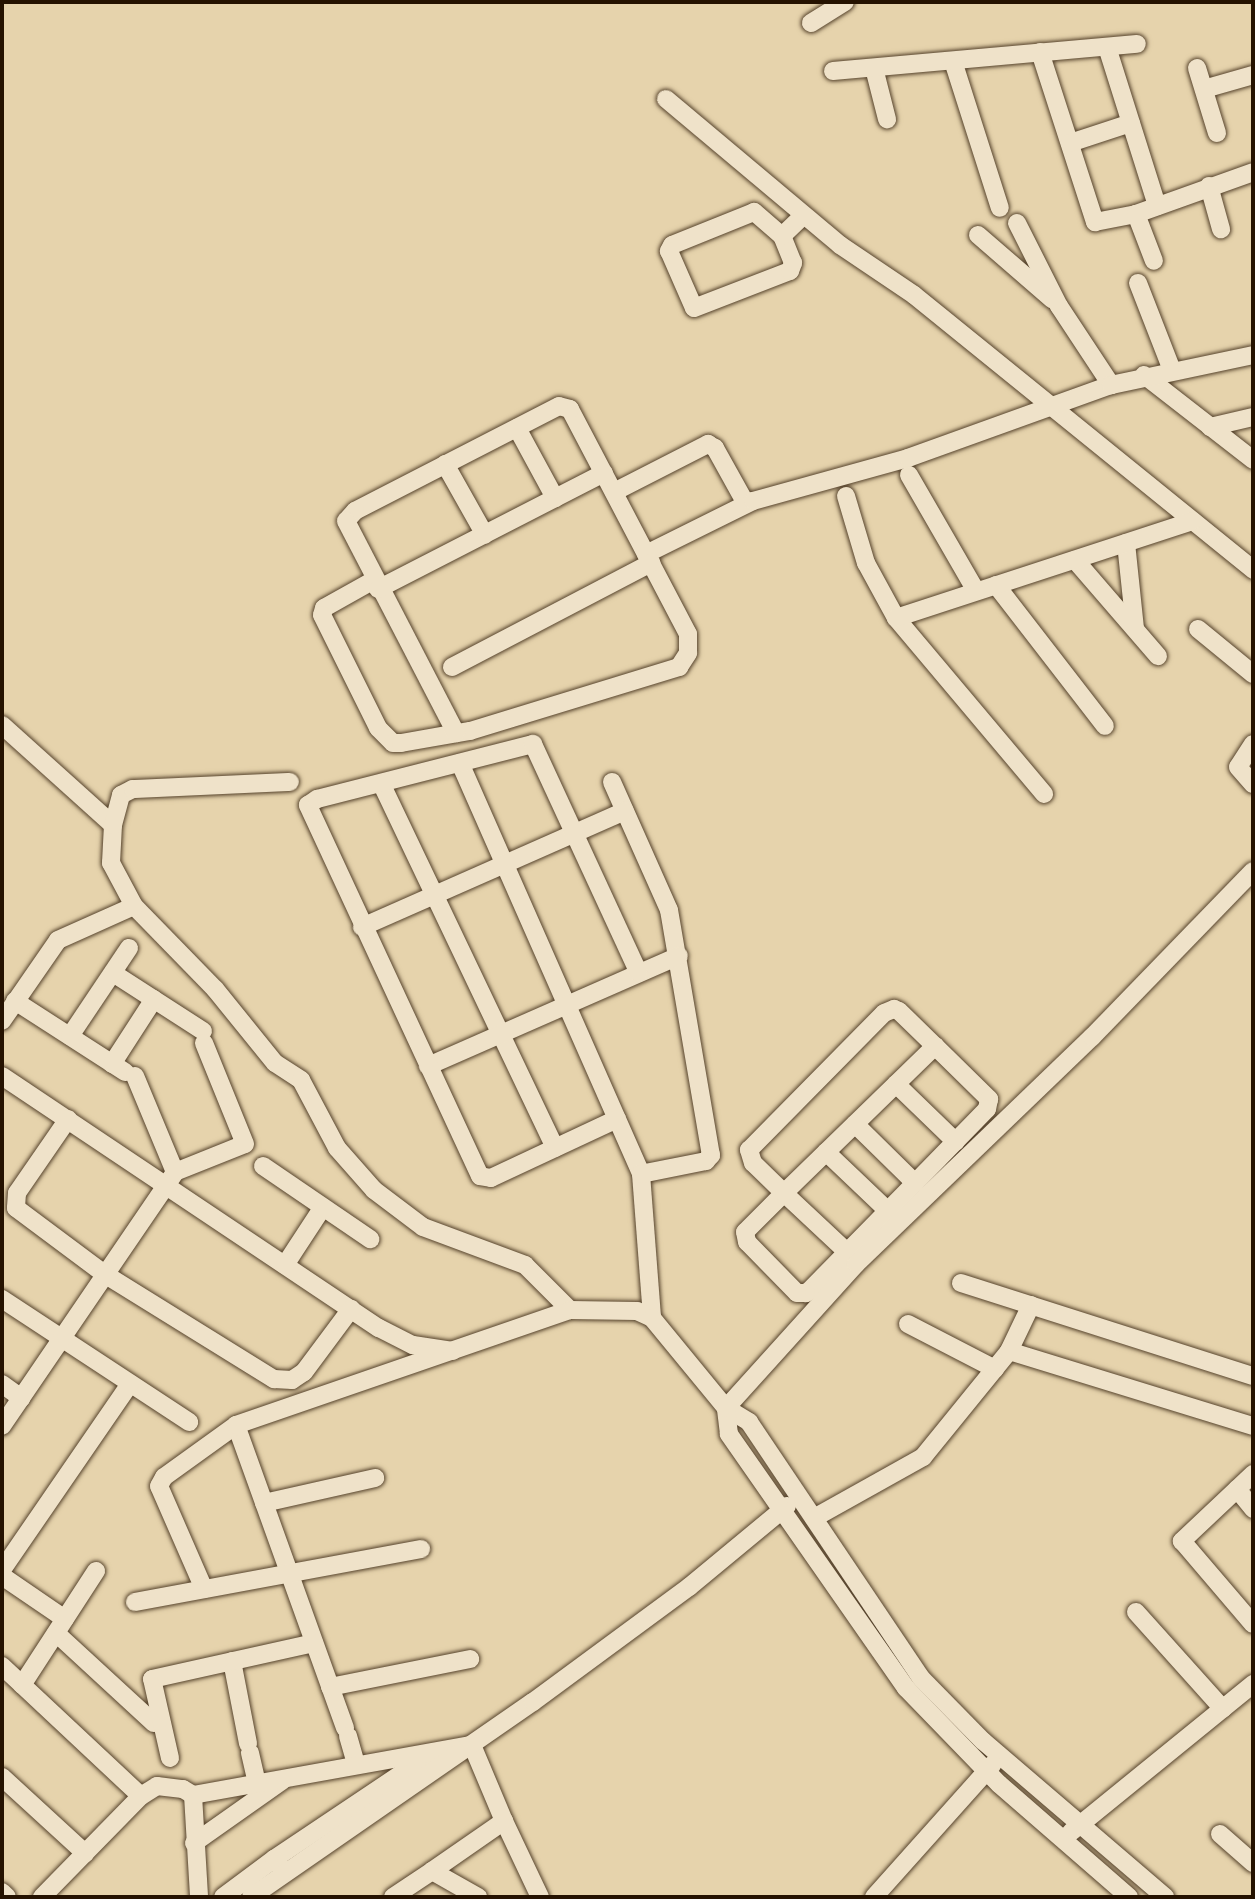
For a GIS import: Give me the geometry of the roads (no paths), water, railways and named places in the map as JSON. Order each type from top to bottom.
[{"type":"street","points":[[811,23],[845,2]]},
{"type":"street","points":[[833,71],[1137,44]]},
{"type":"street","points":[[1107,47],[1157,206]]},
{"type":"street","points":[[1040,52],[1096,222],[1136,214],[1253,172]]},
{"type":"street","points":[[953,61],[1000,208]]},
{"type":"street","points":[[874,68],[887,118]]},
{"type":"street","points":[[1197,68],[1217,133]]},
{"type":"street","points":[[1204,89],[1253,75]]},
{"type":"street","points":[[666,99],[804,215],[914,295],[1253,570]]},
{"type":"street","points":[[1070,144],[1131,123]]},
{"type":"street","points":[[1209,186],[1221,229]]},
{"type":"street","points":[[754,212],[760,212],[782,236],[793,263],[790,271],[694,308],[669,251],[672,245],[754,212]]},
{"type":"street","points":[[1136,214],[1154,261]]},
{"type":"street","points":[[782,236],[804,215]]},
{"type":"street","points":[[1017,223],[1059,306],[1111,385]]},
{"type":"street","points":[[978,235],[1059,306]]},
{"type":"street","points":[[1139,283],[1171,369]]},
{"type":"street","points":[[452,667],[746,504],[908,458],[1111,385],[1171,369],[1253,355]]},
{"type":"street","points":[[1144,376],[1253,460]]},
{"type":"street","points":[[456,733],[376,585],[346,522],[355,511],[565,406],[604,473],[688,634],[688,653],[679,667],[456,733],[393,743],[378,728],[322,615],[324,608],[376,585],[485,535],[604,473]]},
{"type":"street","points":[[1210,427],[1253,417]]},
{"type":"street","points":[[517,428],[555,499]]},
{"type":"street","points":[[614,492],[708,444],[715,448],[746,504]]},
{"type":"street","points":[[445,464],[485,535]]},
{"type":"street","points":[[908,475],[976,591]]},
{"type":"street","points":[[846,496],[866,563],[896,618],[1044,794]]},
{"type":"street","points":[[896,618],[1192,522]]},
{"type":"street","points":[[1126,543],[1135,629]]},
{"type":"street","points":[[1075,560],[1158,656]]},
{"type":"street","points":[[996,585],[1105,726]]},
{"type":"street","points":[[1198,629],[1253,674]]},
{"type":"street","points":[[2,725],[112,830]]},
{"type":"street","points":[[617,1119],[482,1179],[362,927],[308,805],[317,799],[382,785],[533,744],[639,973]]},
{"type":"street","points":[[1253,744],[1238,767],[1253,784]]},
{"type":"street","points":[[460,763],[641,1174],[652,1318]]},
{"type":"street","points":[[290,782],[133,789],[119,799],[112,830],[111,856],[115,877],[134,906],[215,989],[275,1063],[300,1080],[337,1148],[374,1190],[423,1227],[524,1265],[569,1310]]},
{"type":"street","points":[[612,782],[666,902],[679,956],[711,1155],[706,1161],[641,1174]]},
{"type":"street","points":[[382,785],[555,1148]]},
{"type":"street","points":[[362,927],[625,811]]},
{"type":"street","points":[[935,1046],[784,1193],[744,1237],[797,1293],[809,1292],[847,1252],[1092,1037],[1253,871]]},
{"type":"street","points":[[2,1021],[58,940],[134,906]]},
{"type":"street","points":[[70,1037],[130,948]]},
{"type":"street","points":[[428,1066],[679,956]]},
{"type":"street","points":[[2,1426],[171,1179],[245,1144],[203,1037],[154,999],[113,973]]},
{"type":"street","points":[[124,1071],[154,999]]},
{"type":"street","points":[[15,1001],[124,1071],[171,1179]]},
{"type":"street","points":[[847,1252],[753,1163],[749,1150],[884,1013],[899,1011],[990,1102],[956,1142],[915,1183],[856,1264],[726,1408],[729,1434],[780,1511],[906,1688],[986,1771],[1061,1840],[1129,1897]]},
{"type":"street","points":[[2,1076],[68,1119],[171,1179],[285,1265],[351,1309],[413,1345],[456,1351]]},
{"type":"street","points":[[896,1084],[956,1142]]},
{"type":"street","points":[[68,1119],[17,1193],[16,1208],[106,1275],[274,1379],[292,1380],[304,1372],[351,1309]]},
{"type":"street","points":[[855,1124],[915,1183]]},
{"type":"street","points":[[826,1152],[899,1207]]},
{"type":"street","points":[[263,1166],[370,1238]]},
{"type":"street","points":[[285,1265],[323,1207]]},
{"type":"street","points":[[961,1283],[1253,1376]]},
{"type":"street","points":[[2,1299],[189,1422]]},
{"type":"street","points":[[814,1518],[923,1457],[1009,1351],[1031,1305]]},
{"type":"street","points":[[204,1589],[159,1486],[164,1477],[236,1426],[569,1310],[619,1308],[652,1318],[726,1408],[749,1422],[921,1678],[1000,1756],[1165,1897]]},
{"type":"street","points":[[908,1324],[995,1369]]},
{"type":"street","points":[[1009,1351],[1253,1426]]},
{"type":"street","points":[[2,1384],[21,1398]]},
{"type":"street","points":[[2,1570],[130,1384]]},
{"type":"street","points":[[236,1426],[347,1732],[356,1764]]},
{"type":"street","points":[[1253,1474],[1182,1541],[1253,1624]]},
{"type":"street","points":[[264,1503],[374,1478]]},
{"type":"street","points":[[1237,1489],[1253,1509]]},
{"type":"street","points":[[223,1897],[280,1866],[472,1745],[689,1587],[799,1498]]},
{"type":"street","points":[[135,1602],[421,1549]]},
{"type":"street","points":[[22,1685],[96,1571]]},
{"type":"street","points":[[2,1576],[60,1626],[154,1723]]},
{"type":"street","points":[[1136,1612],[1223,1709]]},
{"type":"street","points":[[170,1758],[152,1679],[314,1643]]},
{"type":"street","points":[[330,1687],[470,1659]]},
{"type":"street","points":[[232,1661],[257,1783]]},
{"type":"street","points":[[2,1666],[141,1797]]},
{"type":"street","points":[[1061,1840],[1253,1684]]},
{"type":"street","points":[[42,1897],[141,1797],[157,1786],[183,1789],[193,1795],[472,1745]]},
{"type":"street","points":[[472,1745],[540,1897]]},
{"type":"street","points":[[251,1897],[280,1866],[432,1753]]},
{"type":"street","points":[[874,1897],[1000,1756]]},
{"type":"street","points":[[2,1777],[85,1853]]},
{"type":"street","points":[[194,1843],[285,1779]]},
{"type":"street","points":[[193,1795],[199,1897]]},
{"type":"street","points":[[393,1897],[504,1821]]},
{"type":"street","points":[[1220,1834],[1253,1863]]},
{"type":"street","points":[[432,1871],[478,1897]]},
{"type":"street","points":[[2,1892],[7,1897]]}]
